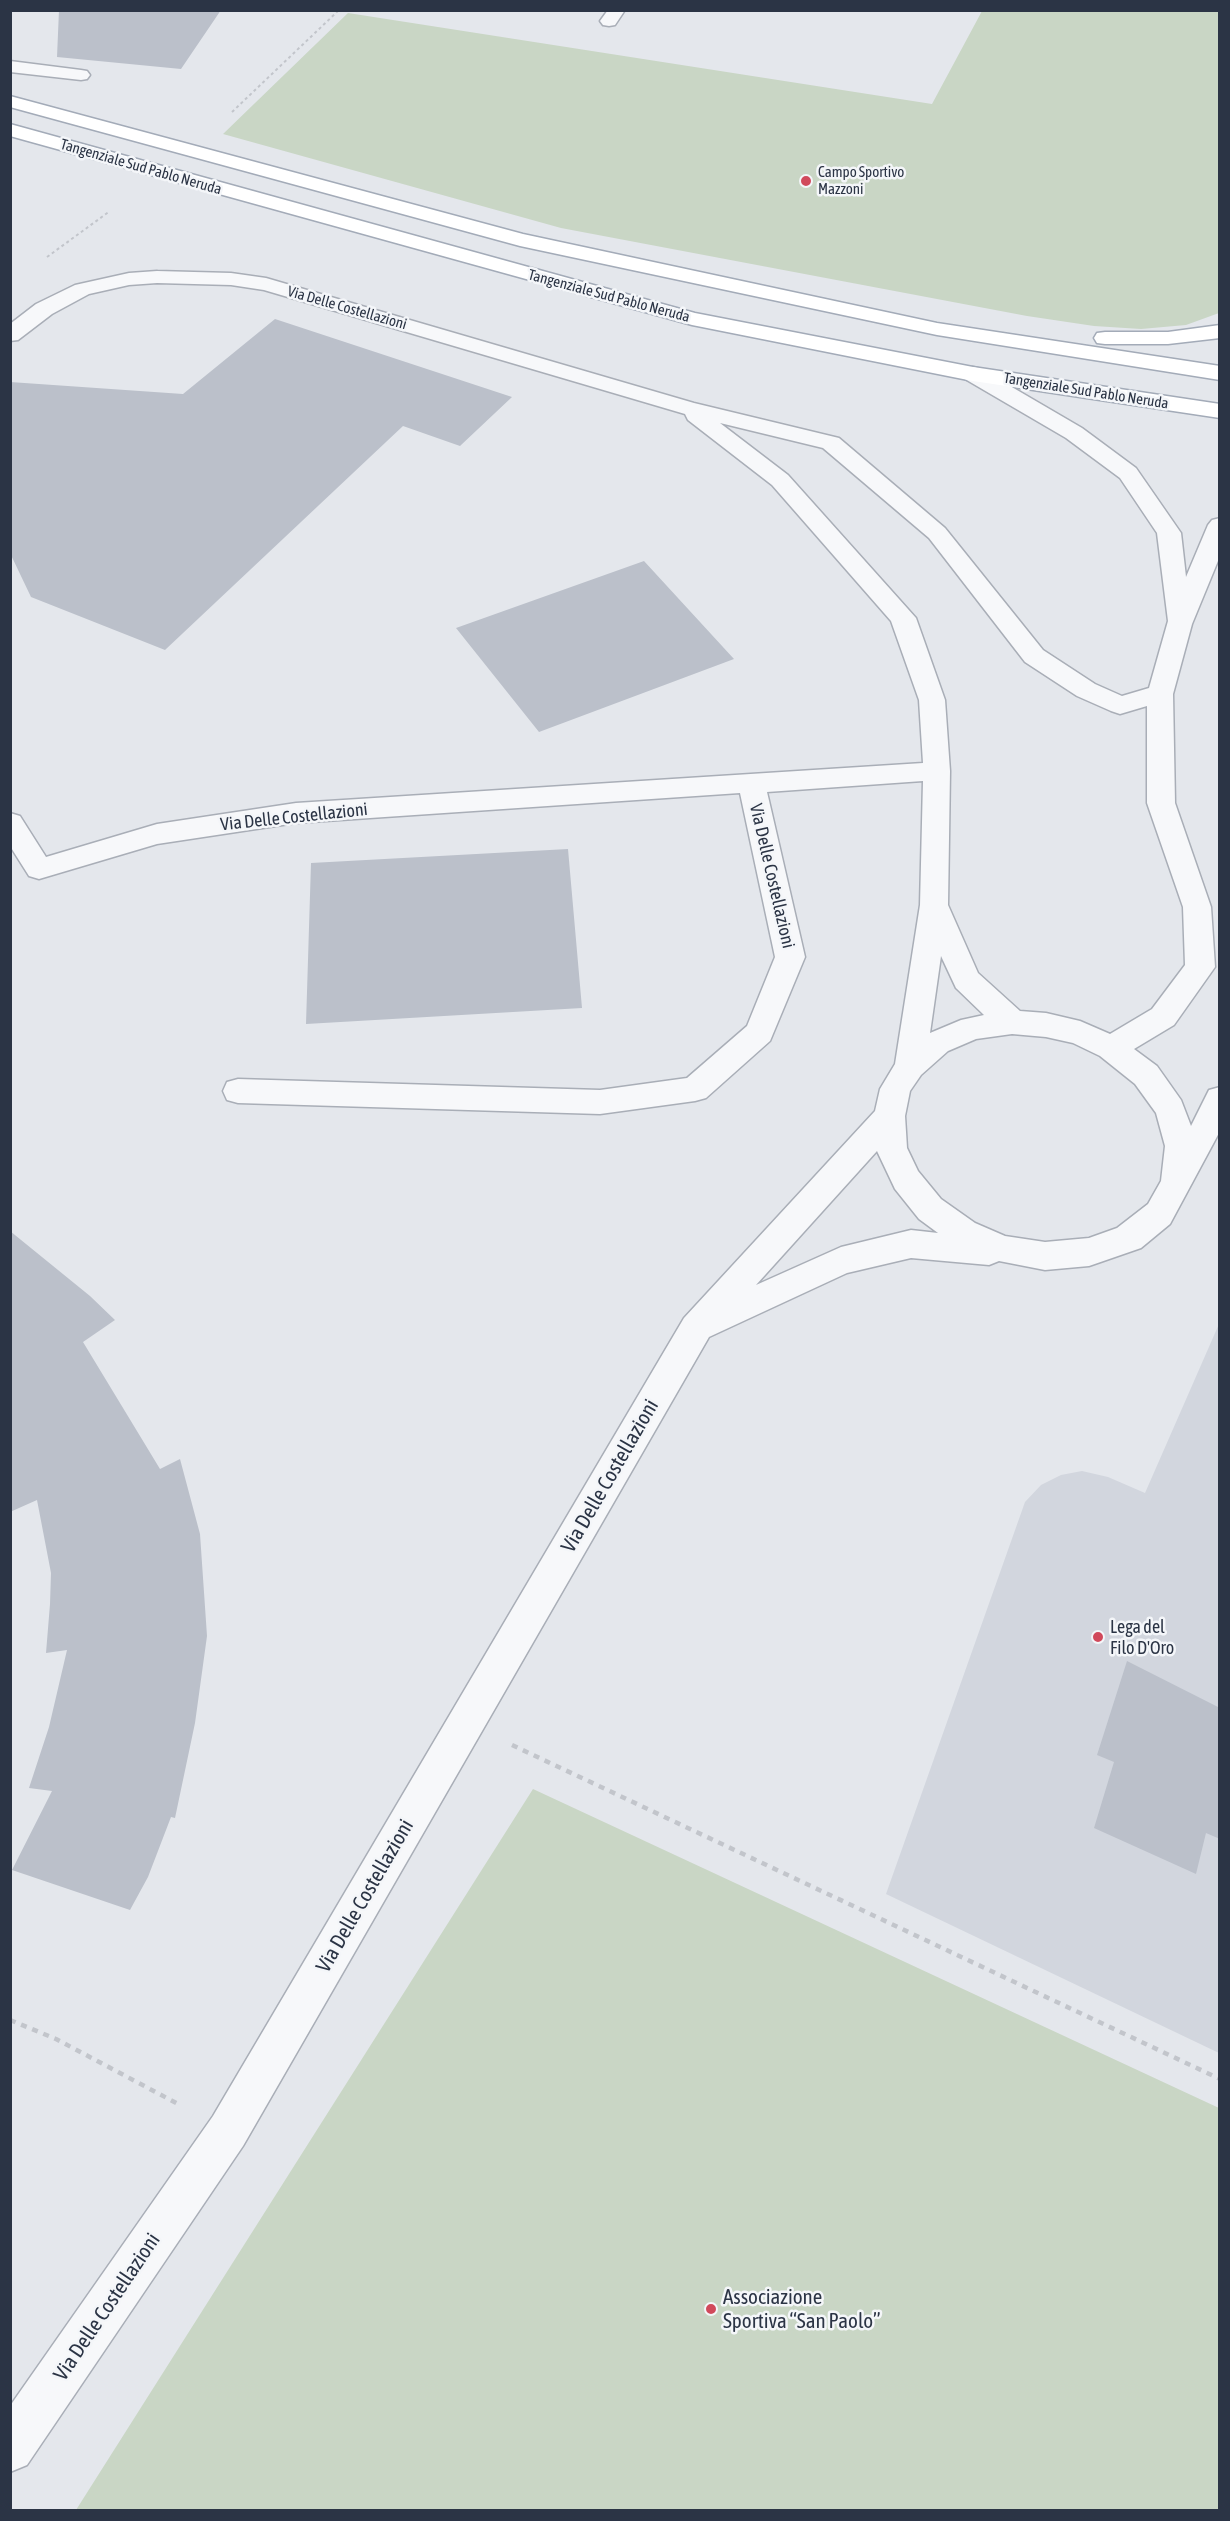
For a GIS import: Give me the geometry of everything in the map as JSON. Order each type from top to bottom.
[{"type":"main road","name":"Tangenziale Sud Pablo Neruda","points":[[10,101],[520,240],[937,329],[1220,373]]},
{"type":"main road","name":"Tangenziale Sud Pablo Neruda","points":[[10,130],[692,319],[973,374],[1220,411]]},
{"type":"main road","points":[[937,329],[1037,330],[1111,339],[1168,339],[1220,331]]},
{"type":"street","points":[[10,66],[81,75]]},
{"type":"street","name":"Via Delle Costellazioni","points":[[10,335],[44,309],[82,290],[129,279],[157,277],[231,279],[266,284],[687,408],[831,443],[937,533],[1034,656],[1086,690],[1120,705],[1160,694]]},
{"type":"street","points":[[973,374],[1074,433],[1128,473],[1169,533],[1179,624]]},
{"type":"street","name":"Via Delle Costellazioni","points":[[687,408],[780,480],[903,618],[932,700],[937,771],[934,905],[909,1066]]},
{"type":"street","points":[[1111,1048],[1163,1017],[1200,967],[1197,908],[1161,803],[1160,694],[1179,624],[1220,525]]},
{"type":"street","name":"Via Delle Costellazioni","points":[[10,823],[39,869],[157,834],[296,813],[937,771]]},
{"type":"street","name":"Via Delle Costellazioni","points":[[238,1091],[600,1102],[695,1089],[759,1033],[790,957],[751,783]]},
{"type":"street","name":"Via Delle Costellazioni","points":[[934,905],[966,980],[1012,1022]]},
{"type":"street","points":[[1045,1256],[1003,1249],[963,1233],[930,1209],[906,1180],[891,1148],[889,1116],[895,1089],[909,1066],[937,1043],[972,1028],[1012,1022],[1046,1025],[1080,1033],[1111,1048],[1146,1075],[1170,1109],[1181,1146],[1177,1183]]},
{"type":"street","points":[[696,1328],[841,1261],[911,1244],[1045,1256],[1089,1252],[1129,1238],[1159,1214],[1220,1099]]},
{"type":"street","name":"Via Delle Costellazioni","points":[[10,2448],[228,2131],[696,1328],[889,1116]]},
{"type":"path","points":[[232,112],[339,10]]},
{"type":"path","points":[[47,258],[110,211]]},
{"type":"path","points":[[466,1723],[1220,2079]]},
{"type":"path","points":[[10,2020],[56,2038],[228,2131]]},
{"type":"shaded area","name":"Lega del Filo D'Oro","points":[[1219,1324],[1219,2053],[886,1894],[1025,1502],[1041,1485],[1061,1475],[1082,1471],[1108,1477],[1145,1493]]},
{"type":"green space","name":"Campo Sportivo Mazzoni","points":[[982,11],[1219,11],[1219,313],[1186,325],[1141,329],[1094,326],[1027,316],[561,228],[223,134],[348,13],[932,104]]},
{"type":"green space","name":"Associazione Sportiva “San Paolo”","points":[[533,1789],[1219,2108],[1219,2510],[76,2510]]},
{"type":"building","points":[[59,10],[221,10],[181,69],[57,57]]},
{"type":"building","points":[[275,319],[512,397],[460,446],[403,426],[165,650],[31,597],[10,553],[10,382],[183,394]]},
{"type":"building","points":[[644,561],[734,659],[539,732],[456,628]]},
{"type":"building","points":[[568,849],[582,1008],[306,1024],[311,863]]},
{"type":"building","points":[[10,1231],[90,1296],[115,1320],[83,1342],[160,1469],[180,1459],[200,1534],[207,1636],[195,1723],[175,1818],[171,1817],[148,1877],[130,1910],[12,1870],[52,1791],[29,1788],[49,1727],[67,1650],[46,1653],[51,1573],[37,1500],[10,1512]]},
{"type":"building","points":[[1127,1661],[1220,1708],[1220,1839],[1206,1833],[1196,1874],[1094,1828],[1114,1762],[1097,1755]]},
{"type":"place","name":"Campo Sportivo Mazzoni","points":[[806,181]]},
{"type":"place","name":"Lega del Filo D'Oro","points":[[1098,1637]]},
{"type":"place","name":"Associazione Sportiva “San Paolo”","points":[[711,2309]]}]
